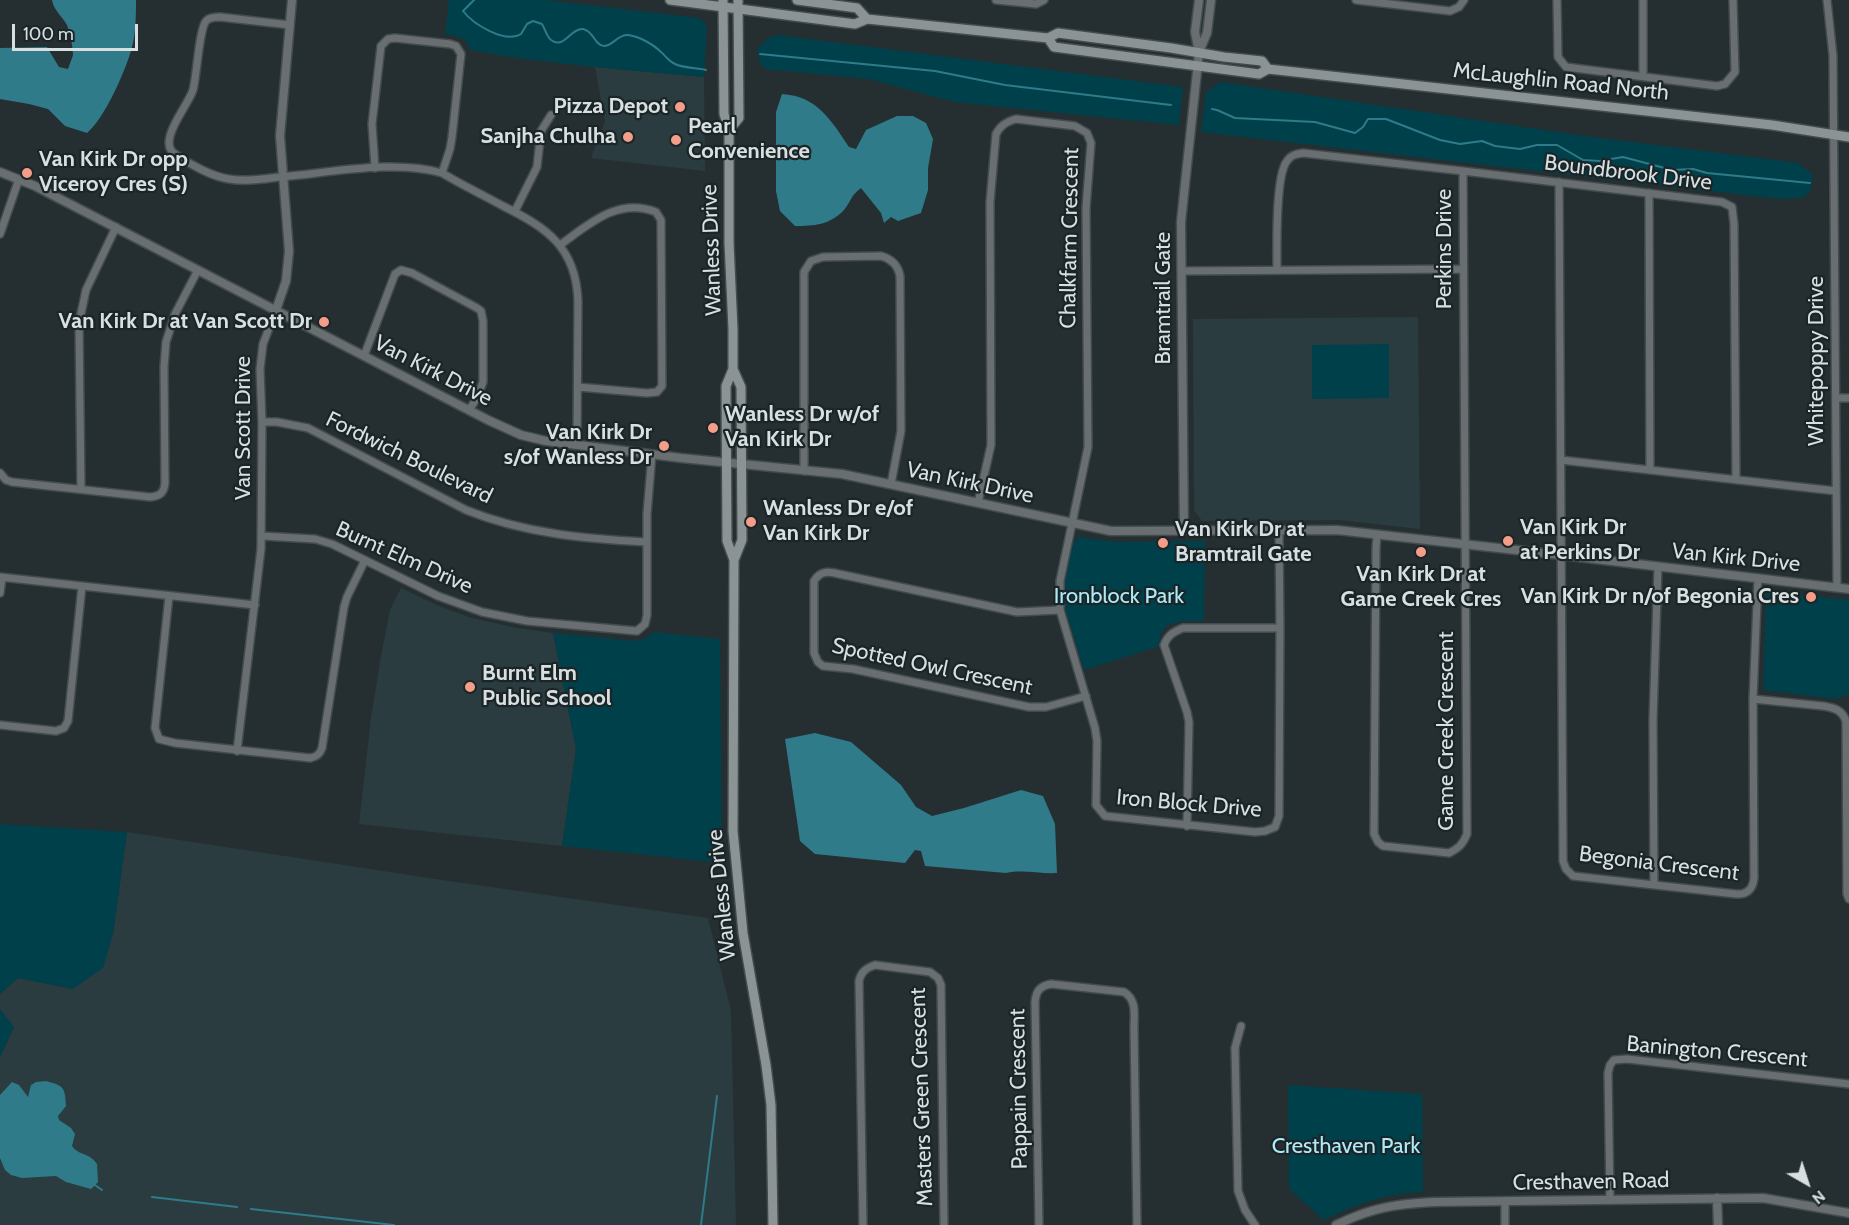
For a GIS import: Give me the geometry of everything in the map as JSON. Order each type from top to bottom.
[{"type":"main road","name":"McLaughlin Road North","points":[[670,0],[738,4],[855,24],[867,19],[1048,38],[1058,33],[1262,61],[1268,69]]},
{"type":"main road","name":"McLaughlin Road North","points":[[797,0],[857,8],[867,19]]},
{"type":"main road","name":"Wanless Drive","points":[[723,3],[724,114],[729,130],[729,243],[733,329],[733,369],[726,386],[727,541],[734,560],[733,831],[743,933],[771,1105],[773,1225]]},
{"type":"main road","name":"Wanless Drive","points":[[729,130],[739,118],[738,4]]},
{"type":"main road","name":"McLaughlin Road North","points":[[1048,38],[1054,47],[1259,74],[1268,69],[1772,125],[1849,137]]},
{"type":"main road","name":"Wanless Drive","points":[[733,369],[741,387],[742,465],[742,540],[734,560]]},
{"type":"street","name":"Van Scott Drive","points":[[237,751],[262,536],[260,369],[262,344],[286,281],[289,251],[280,127],[292,0]]},
{"type":"street","points":[[996,0],[1036,4],[1044,0]]},
{"type":"street","points":[[1199,0],[1195,32],[1199,52]]},
{"type":"street","points":[[1199,52],[1207,33],[1211,0]]},
{"type":"street","points":[[1356,0],[1450,11],[1459,7],[1464,0]]},
{"type":"street","points":[[1557,0],[1557,49],[1558,57],[1563,64],[1571,68],[1717,86],[1725,84],[1736,72],[1733,0]]},
{"type":"street","points":[[1643,0],[1643,76]]},
{"type":"street","name":"Whitepoppy Drive","points":[[1827,0],[1833,56],[1837,587]]},
{"type":"street","points":[[290,25],[220,17],[206,20],[202,29],[195,82],[168,141],[169,148],[172,152],[216,176],[239,180],[375,168],[416,168],[442,173],[543,228],[560,244],[576,281],[577,444]]},
{"type":"street","points":[[375,168],[372,124],[381,46],[388,39],[395,38],[450,44],[456,46],[461,54],[452,137],[442,173]]},
{"type":"street","name":"Bramtrail Gate","points":[[1184,531],[1182,203],[1199,52]]},
{"type":"street","points":[[515,212],[537,167],[541,131],[550,115]]},
{"type":"street","name":"Chalkfarm Crescent","points":[[978,503],[992,434],[990,202],[996,135],[1002,126],[1016,119],[1075,126],[1087,133],[1091,144],[1086,208],[1088,447],[1072,523]]},
{"type":"street","name":"Perkins Drive","points":[[1277,270],[1277,214],[1283,167],[1294,155],[1303,153],[1462,171],[1465,544]]},
{"type":"street","name":"Boundbrook Drive","points":[[1462,171],[1722,202],[1731,207],[1733,211],[1736,480]]},
{"type":"street","name":"Van Kirk Drive","points":[[0,172],[19,179],[116,227],[469,410],[521,435],[546,441],[742,465],[842,474],[1100,529],[1128,532],[1337,530],[1849,589]]},
{"type":"street","points":[[0,234],[19,179]]},
{"type":"street","name":"Begonia Crescent","points":[[1559,182],[1564,866],[1568,873],[1573,876],[1740,894],[1744,894],[1751,888],[1754,878],[1753,699],[1758,578]]},
{"type":"street","points":[[1649,193],[1650,470]]},
{"type":"street","points":[[560,244],[593,220],[617,209],[646,209],[656,212],[661,220],[662,386],[657,392],[647,393],[578,387]]},
{"type":"street","points":[[81,489],[79,323],[89,282],[116,227]]},
{"type":"street","points":[[804,471],[804,272],[812,261],[823,257],[880,256],[895,263],[900,276],[901,431],[891,484]]},
{"type":"street","points":[[1182,271],[1463,269]]},
{"type":"street","points":[[0,473],[6,480],[12,482],[150,497],[160,495],[164,489],[166,342],[175,314],[198,270]]},
{"type":"street","points":[[364,356],[395,274],[401,270],[412,273],[481,311],[483,382],[469,410]]},
{"type":"street","points":[[1836,398],[1849,398]]},
{"type":"street","name":"Fordwich Boulevard","points":[[262,422],[278,422],[308,428],[466,510],[492,520],[544,532],[646,542]]},
{"type":"street","name":"Burnt Elm Drive","points":[[262,536],[322,541],[340,547],[447,600],[483,612],[527,621],[637,631],[643,627],[646,620],[647,514],[652,454]]},
{"type":"street","points":[[1561,460],[1836,491]]},
{"type":"street","name":"Iron Block Drive","points":[[1072,523],[1060,581],[1060,610],[1097,741],[1095,797],[1098,809],[1102,814],[1111,818],[1255,832],[1275,827],[1280,816],[1279,531]]},
{"type":"street","name":"Game Creek Crescent","points":[[1377,535],[1374,834],[1383,846],[1449,853],[1464,842],[1467,834],[1465,544]]},
{"type":"street","points":[[169,596],[156,732],[163,741],[310,758],[321,753],[344,607],[365,560]]},
{"type":"street","points":[[1654,885],[1653,720],[1658,567]]},
{"type":"street","name":"Spotted Owl Crescent","points":[[1060,610],[1017,612],[824,572],[814,581],[814,653],[818,662],[827,667],[853,669],[1029,707],[1046,707],[1086,696]]},
{"type":"street","points":[[0,593],[1,578],[255,605]]},
{"type":"street","points":[[0,725],[56,731],[66,725],[82,586]]},
{"type":"street","points":[[1187,826],[1189,722],[1164,645],[1168,636],[1183,628],[1280,628]]},
{"type":"street","points":[[1753,699],[1834,708],[1844,715],[1846,721],[1847,894],[1849,900]]},
{"type":"street","name":"Masters Green Crescent","points":[[863,1225],[859,981],[862,972],[874,965],[930,972],[938,978],[941,984],[944,1225]]},
{"type":"street","name":"Pappain Crescent","points":[[1039,1225],[1035,1002],[1039,990],[1044,985],[1051,984],[1124,992],[1133,1000],[1137,1225]]},
{"type":"street","points":[[1241,1026],[1235,1048],[1238,1191],[1245,1210],[1255,1225]]},
{"type":"street","name":"Banington Crescent","points":[[1610,1200],[1608,1073],[1614,1060],[1627,1059],[1849,1084]]},
{"type":"street","points":[[1717,1198],[1718,1225]]},
{"type":"street","name":"Cresthaven Road","points":[[1336,1225],[1358,1214],[1403,1203],[1763,1198],[1849,1213]]},
{"type":"street","points":[[1505,1201],[1505,1225]]},
{"type":"shaded area","points":[[52,0],[136,0],[134,35],[125,68],[108,105],[87,133],[65,126],[48,109],[0,99],[0,48],[47,47],[59,67],[68,69],[73,55],[70,36],[67,25]]},
{"type":"shaded area","points":[[595,67],[704,77],[705,171],[591,158],[605,121]]},
{"type":"shaded area","points":[[782,94],[805,99],[814,105],[829,119],[849,147],[856,149],[866,130],[897,116],[913,116],[926,123],[933,139],[928,168],[928,190],[921,213],[898,221],[891,217],[884,223],[881,213],[861,188],[844,210],[833,219],[815,225],[795,226],[780,211],[776,191],[776,112]]},
{"type":"shaded area","points":[[1418,317],[1420,529],[1339,520],[1202,521],[1194,510],[1193,319]]},
{"type":"shaded area","name":"Burnt Elm Public School","points":[[401,588],[441,607],[472,618],[553,633],[576,749],[562,846],[359,824],[371,718],[381,656],[390,610]]},
{"type":"shaded area","points":[[815,733],[851,742],[901,785],[916,807],[932,816],[1021,790],[1043,796],[1055,824],[1057,873],[1019,871],[1006,873],[925,866],[921,851],[915,850],[905,863],[815,854],[800,841],[785,739]]},
{"type":"shaded area","points":[[127,832],[708,918],[731,1011],[736,1225],[0,1225],[0,1057],[14,1027],[0,1009],[0,994],[18,978],[73,989],[113,934]]},
{"type":"shaded area","points":[[46,1081],[57,1084],[64,1091],[66,1106],[58,1116],[59,1120],[71,1128],[75,1134],[72,1146],[97,1164],[98,1182],[91,1189],[66,1182],[56,1176],[22,1178],[11,1175],[5,1170],[0,1158],[0,1095],[12,1082],[19,1085],[28,1097],[31,1085]]},
{"type":"green space","points":[[449,0],[546,0],[700,18],[707,26],[704,77],[557,63],[470,50],[464,40],[445,34]]},
{"type":"green space","points":[[778,35],[1183,87],[1179,125],[955,102],[868,79],[765,69],[760,63],[757,49],[767,39]]},
{"type":"green space","points":[[1221,82],[1585,136],[1799,163],[1813,175],[1810,191],[1803,198],[1778,199],[1201,132],[1206,92]]},
{"type":"green space","points":[[1389,344],[1389,398],[1312,399],[1312,345]]},
{"type":"green space","name":"Ironblock Park","points":[[1078,537],[1117,542],[1205,541],[1204,621],[1174,623],[1163,630],[1160,646],[1084,670],[1065,608],[1069,560],[1074,542]]},
{"type":"green space","points":[[1770,591],[1849,600],[1849,694],[1836,699],[1763,690],[1766,594]]},
{"type":"green space","points":[[653,632],[720,639],[722,863],[562,846],[576,749],[553,633],[635,641],[647,638]]},
{"type":"green space","points":[[0,824],[127,832],[113,934],[103,968],[73,989],[18,978],[0,994]]},
{"type":"green space","points":[[0,1009],[14,1027],[0,1057]]},
{"type":"green space","name":"Cresthaven Park","points":[[1288,1085],[1422,1094],[1423,1192],[1372,1200],[1324,1220],[1289,1189]]},
{"type":"waterway","points":[[474,0],[463,11],[482,27],[498,35],[521,34],[527,24],[533,21],[542,24],[550,39],[556,42],[563,41],[574,32],[583,29],[590,32],[598,43],[604,46],[621,36],[628,35],[650,44],[675,64],[706,70]]},
{"type":"waterway","points":[[760,54],[935,71],[1005,85],[1171,105]]},
{"type":"waterway","points":[[1212,109],[1235,118],[1315,122],[1355,133],[1368,119],[1386,119],[1440,140],[1460,144],[1482,141],[1495,146],[1520,149],[1537,145],[1557,145],[1583,160],[1599,161],[1623,157],[1672,170],[1693,169],[1707,173],[1810,183]]},
{"type":"waterway","points":[[701,1225],[717,1096]]},
{"type":"waterway","points":[[92,1183],[102,1190]]},
{"type":"waterway","points":[[152,1197],[237,1207]]},
{"type":"waterway","points":[[251,1209],[394,1225]]},
{"type":"place","name":"Pizza Depot","points":[[680,107]]},
{"type":"place","name":"Sanjha Chulha","points":[[628,137]]},
{"type":"place","name":"Pearl Convenience","points":[[676,140]]},
{"type":"place","name":"Van Kirk Dr opp Viceroy Cres (S)","points":[[27,173]]},
{"type":"place","name":"Van Kirk Dr at Van Scott Dr","points":[[324,322]]},
{"type":"place","name":"Wanless Dr w/of Van Kirk Dr","points":[[713,428]]},
{"type":"place","name":"Van Kirk Dr s/of Wanless Dr","points":[[664,446]]},
{"type":"place","name":"Wanless Dr e/of Van Kirk Dr","points":[[751,522]]},
{"type":"place","name":"Van Kirk Dr at Perkins Dr","points":[[1508,541]]},
{"type":"place","name":"Van Kirk Dr at Bramtrail Gate","points":[[1163,543]]},
{"type":"place","name":"Van Kirk Dr at Game Creek Cres","points":[[1421,552]]},
{"type":"place","name":"Van Kirk Dr n/of Begonia Cres","points":[[1811,597]]},
{"type":"place","name":"Burnt Elm Public School","points":[[470,687]]}]
